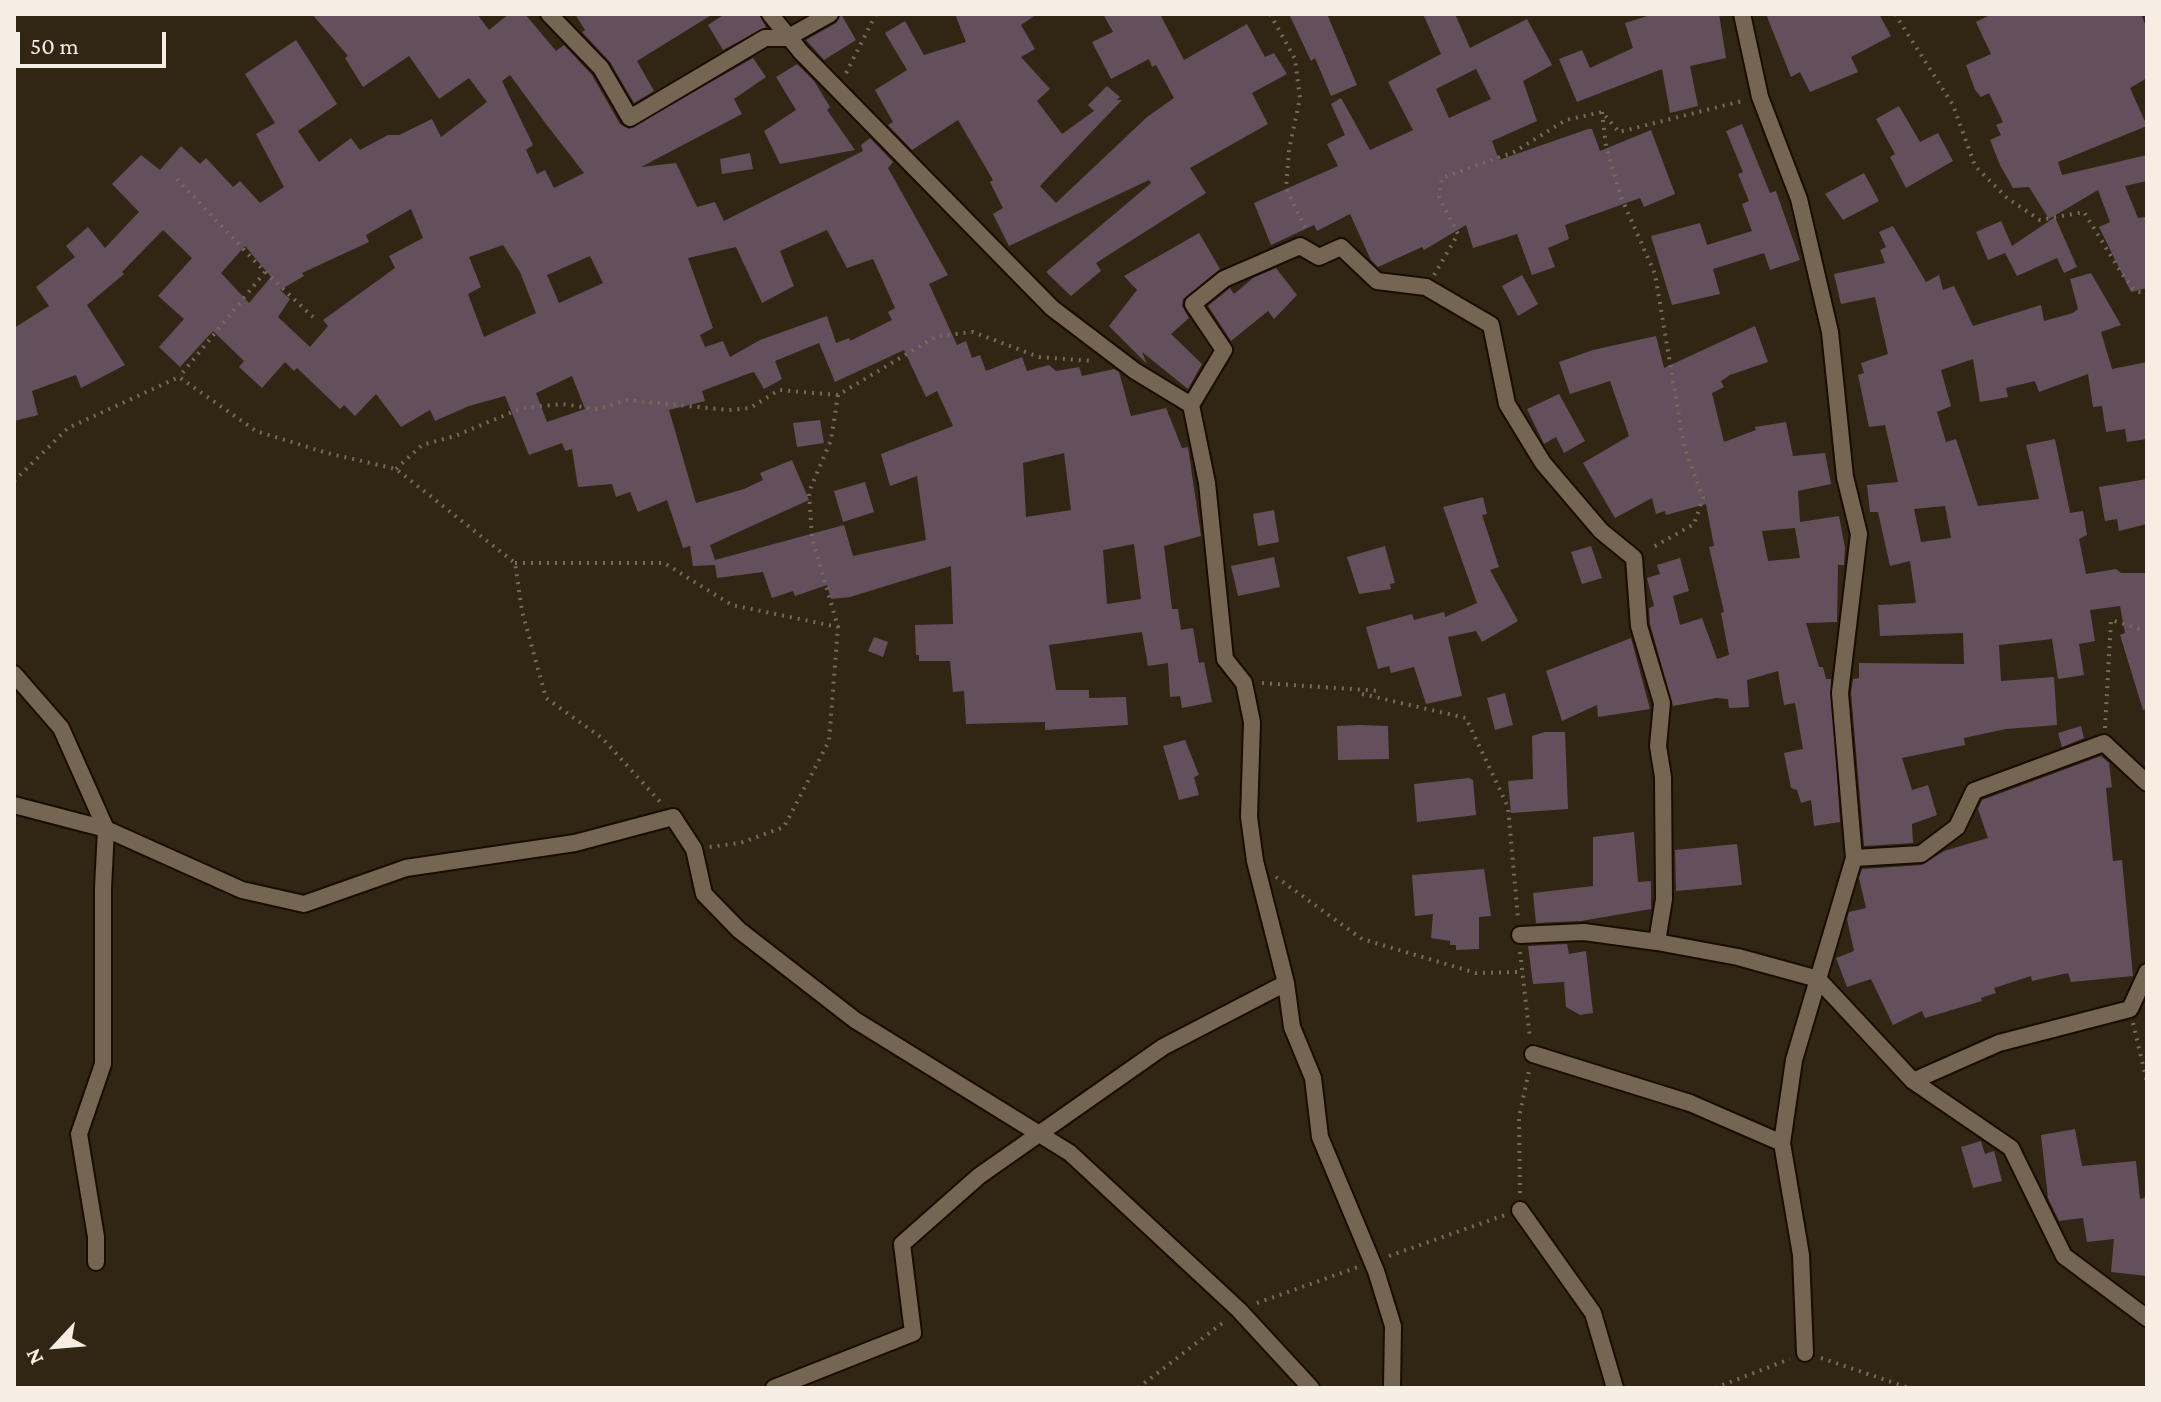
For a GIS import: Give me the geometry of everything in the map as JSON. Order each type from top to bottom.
[{"type":"street","points":[[549,14],[601,68],[630,118],[765,38],[787,38],[830,14]]},
{"type":"street","points":[[770,14],[787,38],[1052,308],[1135,371],[1191,405]]},
{"type":"street","points":[[1742,14],[1760,97],[1799,199],[1830,332],[1845,477],[1859,534],[1840,693],[1854,858],[1794,1060],[1782,1143],[1801,1255],[1805,1353]]},
{"type":"street","points":[[1392,1388],[1393,1326],[1372,1263],[1320,1137],[1313,1078],[1292,1027],[1286,983],[1255,861],[1249,817],[1252,722],[1244,683],[1225,659],[1207,483],[1191,405],[1224,350],[1193,304],[1224,279],[1268,257],[1300,246],[1319,257],[1341,247],[1377,281],[1426,287],[1491,325],[1507,404],[1543,463],[1601,531],[1634,558],[1639,626],[1662,703],[1658,746],[1663,777],[1664,899],[1657,942]]},
{"type":"street","points":[[14,674],[61,728],[106,829],[103,1064],[79,1134],[96,1237],[96,1262]]},
{"type":"street","points":[[1854,858],[1921,854],[1957,827],[1974,791],[2104,743],[2147,783]]},
{"type":"street","points":[[14,805],[106,829],[242,890],[304,904],[406,868],[575,843],[673,817],[694,849],[704,894],[739,930],[855,1020],[1070,1153],[1239,1310],[1311,1388]]},
{"type":"street","points":[[1520,935],[1584,932],[1657,942],[1738,957],[1818,979],[1913,1081],[2011,1148],[2064,1256],[2147,1318]]},
{"type":"street","points":[[1913,1081],[1999,1043],[2130,1009],[2147,972]]},
{"type":"street","points":[[774,1388],[913,1333],[902,1244],[979,1176],[1163,1047],[1286,983]]},
{"type":"street","points":[[1533,1054],[1690,1103],[1782,1143]]},
{"type":"street","points":[[1520,1210],[1593,1313],[1615,1388]]},
{"type":"path","points":[[837,89],[876,14]]},
{"type":"path","points":[[1270,14],[1295,59],[1300,98],[1289,150],[1286,188],[1319,257]]},
{"type":"path","points":[[1895,14],[1953,105],[1975,166],[2007,198],[2040,220],[2084,212],[2135,291],[2147,294]]},
{"type":"path","points":[[1602,112],[1619,132],[1760,97]]},
{"type":"path","points":[[1426,287],[1458,234],[1439,197],[1442,178],[1514,152],[1566,120],[1602,112]]},
{"type":"path","points":[[1602,112],[1606,146],[1621,197],[1655,274],[1684,446],[1703,498],[1694,524],[1634,558]]},
{"type":"path","points":[[177,179],[265,272],[313,317]]},
{"type":"path","points":[[14,481],[68,428],[179,377],[265,272]]},
{"type":"path","points":[[396,469],[422,445],[455,436],[522,408],[562,404],[597,409],[626,400],[729,410],[750,408],[779,390],[838,395],[937,336],[973,332],[1039,357],[1097,362]]},
{"type":"path","points":[[179,377],[256,431],[327,453],[396,469],[515,563],[664,563],[732,605],[838,627]]},
{"type":"path","points":[[694,849],[740,843],[784,827],[829,741],[838,627],[812,538],[809,492],[831,440],[838,395]]},
{"type":"path","points":[[515,563],[522,611],[546,698],[602,738],[673,817]]},
{"type":"path","points":[[2104,743],[2111,620],[2147,631]]},
{"type":"path","points":[[1244,683],[1285,682],[1326,689],[1381,691]]},
{"type":"path","points":[[1138,1388],[1239,1310],[1520,1210],[1519,1117],[1533,1054],[1519,972],[1520,935],[1508,807],[1466,718],[1362,694]]},
{"type":"path","points":[[1255,861],[1362,939],[1476,973],[1519,972]]},
{"type":"path","points":[[2130,1009],[2147,1082]]},
{"type":"building","points":[[312,14],[477,14],[489,30],[509,14],[525,14],[556,51],[564,45],[592,75],[620,124],[629,129],[753,58],[766,77],[734,99],[742,114],[641,167],[676,163],[697,207],[715,202],[724,221],[863,151],[861,145],[870,138],[893,162],[888,168],[948,275],[929,284],[957,345],[966,341],[972,358],[980,355],[986,371],[1022,357],[1027,371],[1049,365],[1056,371],[1079,367],[1082,376],[1114,369],[1119,372],[1131,416],[1166,408],[1182,448],[1188,447],[1201,536],[1164,546],[1172,609],[1178,609],[1181,630],[1193,628],[1199,663],[1204,662],[1212,702],[1182,708],[1180,696],[1170,697],[1168,663],[1148,666],[1142,632],[1049,645],[1056,690],[1089,690],[1089,698],[1126,697],[1128,725],[1045,730],[1045,722],[966,724],[964,691],[953,692],[950,661],[919,661],[919,655],[916,655],[915,625],[953,624],[951,566],[850,597],[831,599],[827,585],[795,596],[793,591],[772,598],[763,572],[717,578],[715,565],[693,566],[690,546],[683,548],[667,500],[638,512],[630,492],[616,497],[612,484],[578,487],[572,449],[565,451],[562,443],[529,455],[505,396],[469,406],[435,421],[430,410],[401,427],[376,394],[355,416],[344,405],[340,409],[297,368],[294,371],[285,362],[262,388],[239,367],[244,361],[213,331],[180,367],[159,347],[184,319],[158,296],[192,258],[163,230],[122,272],[124,274],[87,305],[125,365],[81,388],[76,375],[32,391],[38,415],[14,421],[14,328],[49,306],[36,287],[75,257],[66,246],[88,227],[105,248],[139,212],[112,184],[141,155],[160,170],[181,146],[200,164],[206,158],[233,187],[240,181],[260,203],[284,187],[256,134],[275,123],[245,74],[296,40],[337,104],[298,131],[319,162],[351,138],[360,150],[388,135],[399,135],[432,119],[441,137],[487,102],[469,78],[439,99],[409,56],[363,87],[345,58],[348,56]],"holes":[[[510,75],[584,173],[554,188],[545,170],[537,174],[526,150],[533,145],[502,81]],[[411,209],[423,238],[389,256],[395,268],[323,320],[328,326],[310,347],[278,317],[290,299],[280,290],[304,276],[302,273],[369,242],[366,235]],[[827,230],[847,268],[873,259],[895,308],[888,312],[892,320],[850,341],[849,338],[836,343],[827,316],[760,340],[730,357],[723,341],[705,347],[700,335],[713,328],[688,258],[736,247],[762,303],[794,286],[780,251]],[[503,245],[520,272],[536,313],[484,337],[468,294],[481,287],[469,257]],[[245,246],[271,277],[249,303],[221,273]],[[590,256],[603,283],[559,303],[547,275]],[[819,343],[835,382],[904,350],[926,397],[937,391],[953,426],[881,454],[890,486],[917,476],[926,540],[853,556],[844,525],[715,560],[710,545],[809,500],[792,460],[760,473],[763,480],[744,489],[696,503],[669,410],[705,401],[702,391],[750,373],[754,372],[764,389],[782,379],[775,361]],[[572,376],[585,409],[547,422],[536,393]],[[1064,453],[1071,510],[1026,517],[1023,463]],[[1134,544],[1141,599],[1107,604],[1103,550]]]},
{"type":"building","points":[[575,14],[713,14],[637,61],[654,91],[634,103],[610,62],[582,32],[585,30]]},
{"type":"building","points":[[725,14],[759,14],[766,27],[723,50],[708,25]]},
{"type":"building","points":[[841,14],[856,40],[824,60],[806,40],[836,23]]},
{"type":"building","points":[[955,14],[1037,14],[1021,25],[1035,49],[1021,57],[1050,89],[1037,101],[1062,134],[1094,111],[1088,105],[1107,86],[1120,97],[1117,100],[1122,100],[1040,186],[1056,203],[1147,117],[1174,98],[1156,65],[1152,67],[1149,59],[1111,79],[1092,42],[1113,32],[1103,14],[1160,14],[1184,60],[1247,24],[1265,57],[1274,53],[1287,74],[1252,93],[1268,124],[1190,168],[1206,193],[1096,263],[1101,271],[1071,296],[1046,272],[1151,183],[1149,180],[1009,246],[993,214],[1003,208],[990,182],[993,180],[958,120],[912,150],[888,125],[893,122],[875,90],[907,70],[885,33],[905,21],[924,55],[966,42]]},
{"type":"building","points":[[1289,14],[1327,14],[1357,85],[1331,96],[1315,58],[1311,61]]},
{"type":"building","points":[[1423,14],[1455,14],[1470,48],[1527,19],[1552,65],[1523,81],[1537,121],[1492,141],[1499,160],[1588,129],[1592,129],[1600,151],[1651,130],[1675,194],[1644,207],[1640,198],[1565,225],[1569,239],[1548,248],[1555,267],[1532,275],[1517,234],[1473,248],[1466,225],[1424,250],[1422,247],[1378,267],[1371,260],[1350,214],[1317,231],[1314,225],[1271,245],[1254,203],[1338,166],[1327,144],[1345,135],[1331,104],[1341,98],[1370,150],[1413,130],[1388,82],[1441,54]],"holes":[[[1476,69],[1491,99],[1449,118],[1436,89]]]},
{"type":"building","points":[[1654,14],[1719,14],[1726,58],[1690,66],[1698,106],[1670,113],[1662,69],[1577,102],[1559,59],[1582,50],[1590,68],[1633,48],[1625,23]]},
{"type":"building","points":[[1766,14],[1879,14],[1891,36],[1851,57],[1858,72],[1810,92],[1800,72],[1791,77]]},
{"type":"building","points":[[1992,14],[2141,14],[2147,29],[2147,78],[2130,88],[2147,126],[2058,162],[2062,175],[2147,155],[2147,181],[2125,186],[2138,218],[2147,217],[2147,288],[2131,292],[2099,227],[2110,222],[2098,190],[2049,219],[2029,187],[2013,188],[1990,140],[2001,135],[1996,125],[2003,122],[1989,93],[1981,97],[1975,90],[1966,65],[1991,54],[1976,22]]},
{"type":"building","points":[[797,64],[814,81],[830,107],[827,110],[855,150],[780,164],[764,131],[796,110],[776,77]]},
{"type":"building","points":[[1899,106],[1920,142],[1938,133],[1953,161],[1906,188],[1890,157],[1895,154],[1876,119]]},
{"type":"building","points":[[1742,124],[1770,193],[1776,191],[1800,260],[1770,270],[1764,253],[1713,269],[1720,294],[1672,305],[1651,236],[1700,223],[1707,245],[1752,231],[1742,204],[1749,201],[1738,174],[1743,172],[1726,131]]},
{"type":"building","points":[[750,153],[753,169],[722,174],[720,159]]},
{"type":"building","points":[[1864,173],[1879,201],[1843,220],[1825,194]]},
{"type":"building","points":[[2055,217],[2077,267],[2064,273],[2057,258],[2017,276],[2005,253],[1988,260],[1976,232],[2001,221],[2012,246]]},
{"type":"building","points":[[1893,226],[1926,282],[1939,275],[1943,290],[1954,286],[1973,326],[2041,305],[2044,321],[2073,313],[2078,309],[2070,279],[2091,273],[2121,325],[2101,332],[2112,369],[2147,362],[2147,439],[2127,442],[2125,429],[2106,432],[2102,406],[2093,407],[2088,374],[2039,392],[2035,381],[2006,388],[2008,397],[1980,402],[1973,359],[1941,370],[1951,406],[1937,412],[1946,442],[1956,439],[1978,506],[2039,499],[2026,445],[2055,439],[2070,513],[2083,511],[2087,535],[2079,539],[2086,574],[2116,569],[2121,573],[2147,573],[2147,709],[2143,710],[2120,635],[2125,633],[2120,606],[2090,610],[2095,641],[2079,644],[2084,675],[2058,679],[2052,639],[1999,645],[2001,681],[2054,677],[2057,725],[2006,729],[1964,738],[1965,745],[1902,758],[1912,790],[1928,785],[1937,815],[1912,824],[1913,843],[1864,846],[1851,693],[1853,679],[1859,678],[1859,663],[1964,664],[1963,633],[1880,636],[1878,605],[1916,603],[1910,561],[1890,566],[1878,512],[1870,512],[1867,485],[1898,482],[1885,425],[1869,427],[1858,375],[1864,373],[1861,363],[1888,354],[1875,297],[1841,304],[1834,274],[1885,263],[1880,250],[1886,247],[1879,232]],"holes":[[[1945,506],[1951,538],[1921,542],[1914,509]]]},
{"type":"building","points":[[1199,233],[1220,269],[1183,299],[1182,306],[1189,318],[1171,334],[1202,364],[1188,389],[1142,352],[1147,364],[1109,326],[1137,290],[1124,276]]},
{"type":"building","points":[[1276,268],[1297,295],[1274,319],[1268,311],[1231,341],[1208,306],[1230,288],[1234,294],[1253,278]]},
{"type":"building","points":[[1522,275],[1538,304],[1518,316],[1502,286]]},
{"type":"building","points":[[1755,326],[1768,362],[1730,375],[1721,381],[1724,387],[1712,393],[1724,442],[1756,430],[1755,427],[1786,422],[1793,456],[1825,453],[1831,484],[1798,491],[1800,522],[1839,516],[1845,548],[1844,565],[1838,565],[1837,622],[1806,623],[1819,667],[1823,667],[1826,679],[1831,679],[1840,822],[1814,826],[1811,800],[1801,803],[1797,790],[1791,788],[1784,753],[1803,749],[1795,703],[1784,705],[1778,671],[1747,680],[1749,707],[1729,708],[1728,699],[1716,698],[1673,706],[1650,624],[1649,608],[1654,606],[1647,578],[1660,574],[1657,565],[1680,558],[1689,591],[1673,596],[1680,625],[1702,618],[1717,659],[1729,655],[1721,613],[1724,612],[1709,547],[1714,546],[1706,504],[1666,515],[1665,511],[1656,514],[1652,498],[1615,518],[1583,463],[1629,436],[1610,381],[1570,394],[1559,362],[1593,350],[1656,336],[1664,368]],"holes":[[[1795,528],[1800,558],[1768,561],[1762,531]]]},
{"type":"building","points":[[1559,394],[1585,441],[1564,453],[1556,437],[1544,444],[1527,409]]},
{"type":"building","points":[[820,420],[824,443],[797,447],[793,423]]},
{"type":"building","points":[[2147,479],[2147,524],[2119,531],[2117,519],[2105,521],[2099,487]]},
{"type":"building","points":[[865,482],[874,512],[843,522],[834,491]]},
{"type":"building","points":[[1483,497],[1487,514],[1482,515],[1499,567],[1490,570],[1518,621],[1482,642],[1476,631],[1448,637],[1462,696],[1426,704],[1414,667],[1391,673],[1389,666],[1378,669],[1366,627],[1412,614],[1414,620],[1444,612],[1445,617],[1477,603],[1443,507]]},
{"type":"building","points":[[1274,510],[1279,542],[1258,546],[1253,514]]},
{"type":"building","points":[[1385,546],[1395,583],[1390,584],[1391,589],[1359,594],[1347,557]]},
{"type":"building","points":[[1591,546],[1602,578],[1582,584],[1571,552]]},
{"type":"building","points":[[1274,557],[1280,587],[1238,596],[1231,566]]},
{"type":"building","points":[[874,637],[888,642],[883,657],[868,651]]},
{"type":"building","points":[[1631,638],[1650,709],[1598,717],[1597,705],[1562,721],[1546,671]]},
{"type":"building","points":[[1505,693],[1513,725],[1495,730],[1487,698]]},
{"type":"building","points":[[1337,726],[1388,726],[1389,759],[1338,760]]},
{"type":"building","points":[[2081,726],[2084,738],[2062,747],[2058,733]]},
{"type":"building","points":[[1545,732],[1565,732],[1568,809],[1511,813],[1508,781],[1533,779],[1532,736]]},
{"type":"building","points":[[1185,740],[1199,775],[1194,777],[1199,795],[1179,800],[1163,746]]},
{"type":"building","points":[[2101,756],[2109,763],[2112,787],[2106,788],[2113,861],[2122,860],[2133,976],[2071,982],[2068,973],[2032,981],[2031,976],[1994,988],[1996,993],[1981,998],[1982,1001],[1925,1018],[1922,1011],[1893,1025],[1871,979],[1847,987],[1836,958],[1854,951],[1847,919],[1849,912],[1866,908],[1859,878],[1862,869],[1922,865],[1944,851],[1988,838],[1978,809],[1982,800]]},
{"type":"building","points":[[1473,780],[1476,815],[1417,822],[1414,784]]},
{"type":"building","points":[[1634,832],[1638,882],[1651,881],[1651,909],[1581,921],[1536,923],[1533,893],[1593,886],[1593,837]]},
{"type":"building","points":[[1737,844],[1742,885],[1676,891],[1675,850]]},
{"type":"building","points":[[1484,869],[1491,916],[1479,917],[1479,949],[1456,950],[1456,945],[1450,945],[1450,941],[1431,938],[1433,914],[1415,916],[1412,875]]},
{"type":"building","points":[[1567,944],[1569,954],[1586,951],[1593,1013],[1580,1015],[1566,1007],[1564,982],[1533,984],[1528,946]]},
{"type":"building","points":[[2075,1129],[2082,1166],[2136,1161],[2140,1199],[2147,1197],[2147,1276],[2111,1272],[2114,1239],[2087,1242],[2083,1218],[2059,1221],[2048,1198],[2041,1135]]},
{"type":"building","points":[[1981,1141],[1985,1154],[1994,1151],[2002,1181],[1973,1188],[1961,1147]]}]
